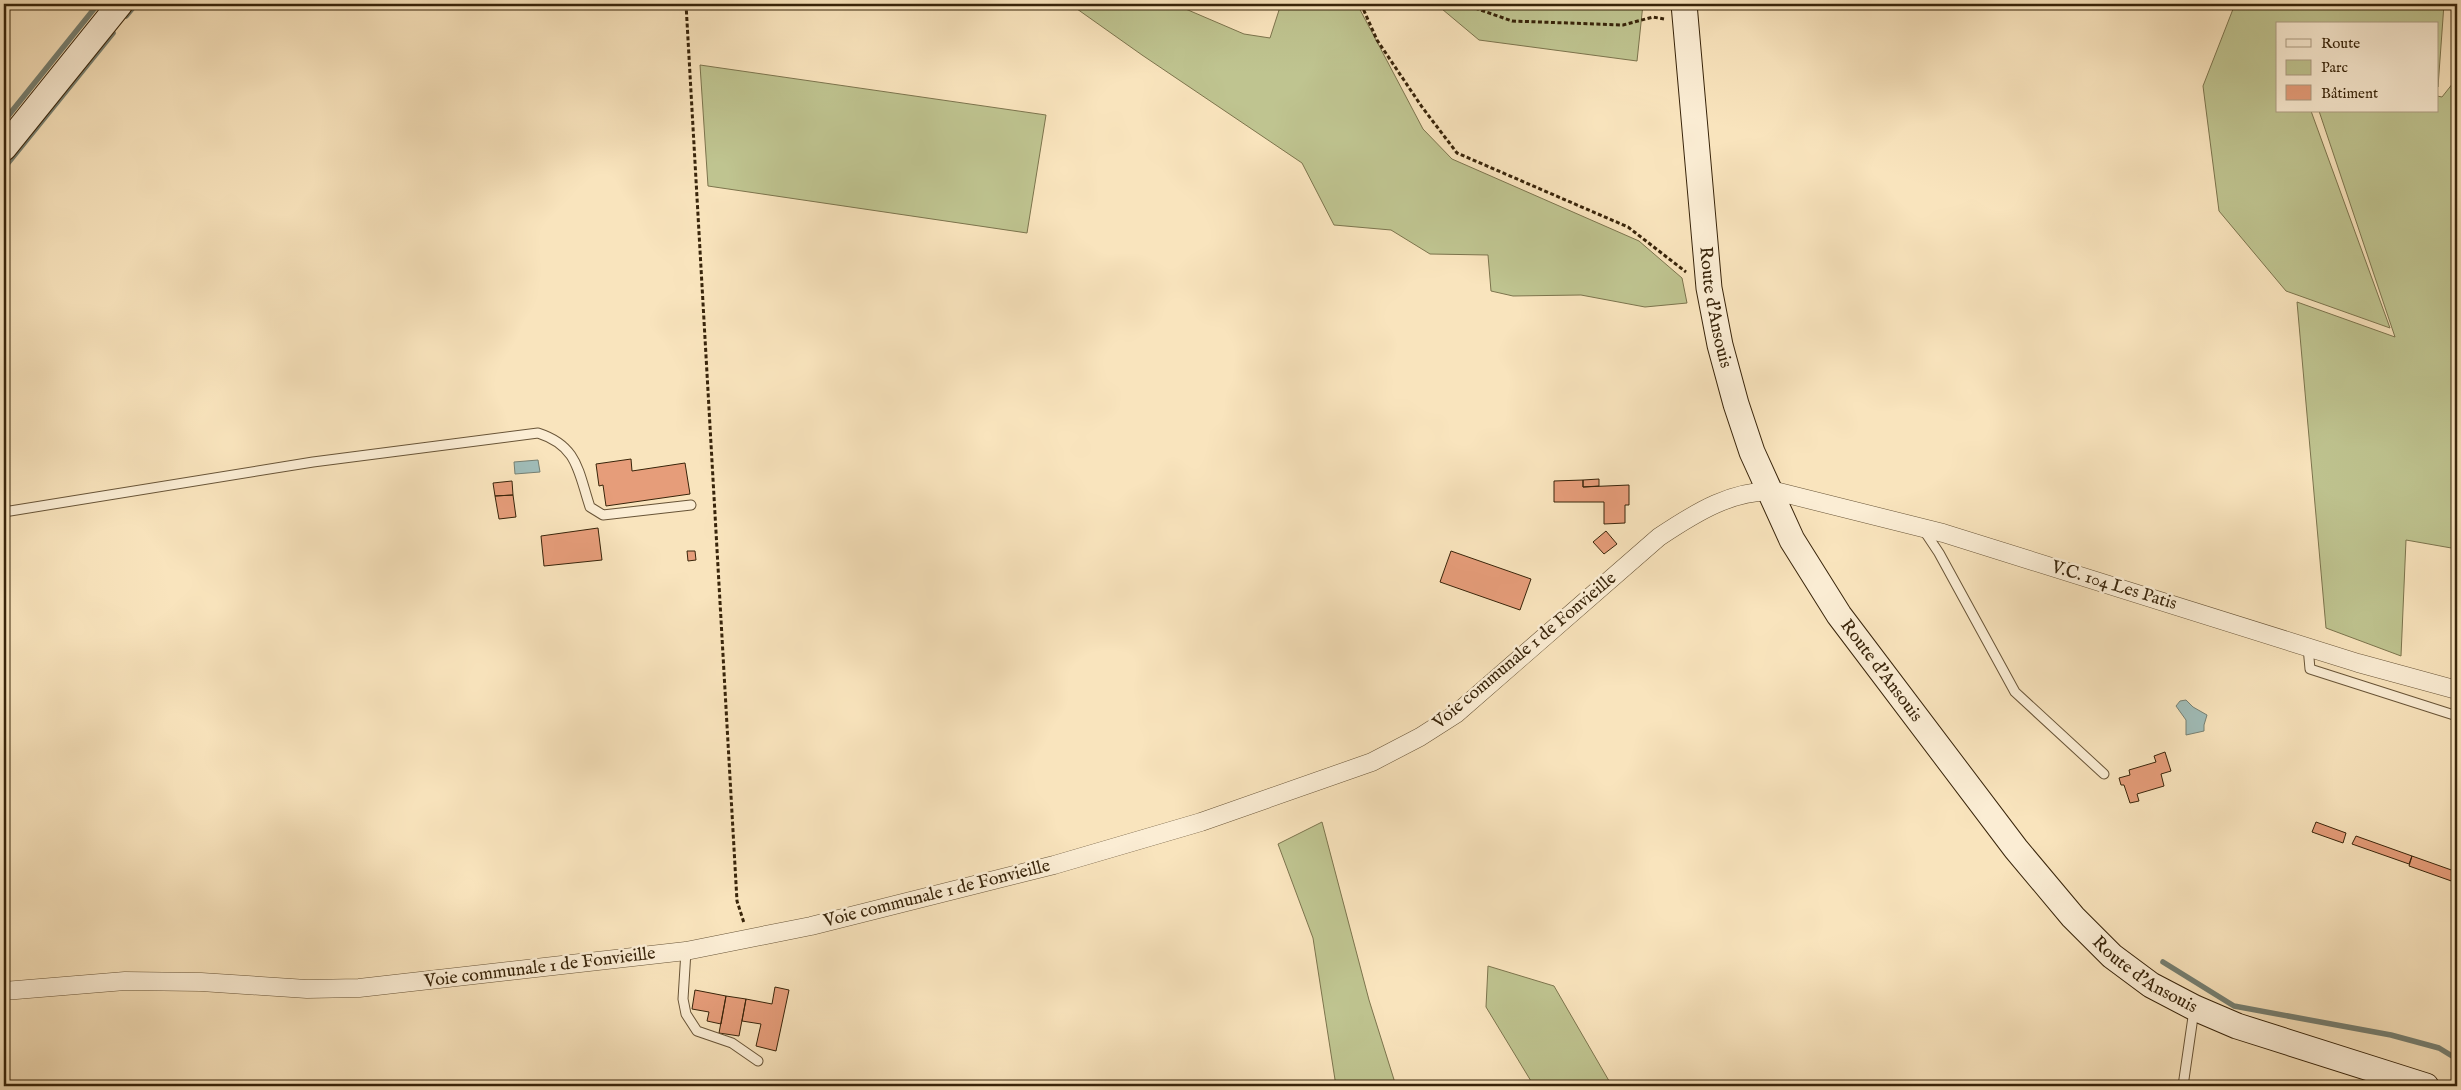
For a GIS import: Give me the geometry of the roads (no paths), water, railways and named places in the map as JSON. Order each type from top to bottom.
[{"type":"street","points":[[4,148],[120,4]]},
{"type":"street","name":"Route d'Ansouis","points":[[1685,13],[1709,288],[1720,345],[1736,404],[1752,452],[1792,540],[1839,615],[2016,849],[2073,917],[2112,956],[2152,984],[2194,1008],[2237,1026],[2412,1084]]},
{"type":"street","name":"V.C. 104 Les Patis","points":[[1770,491],[1921,527],[2308,647],[2457,690]]},
{"type":"street","name":"Voie communale 1 de Fonvieille","points":[[4,991],[125,982],[201,982],[306,989],[359,988],[686,951],[750,939],[1054,865],[1201,822],[1372,762],[1420,737],[1456,714],[1660,537],[1693,514],[1738,495],[1770,491]]},
{"type":"lane","points":[[4,512],[313,462],[538,433],[556,439],[565,447],[576,465],[590,507],[603,515],[691,505]]},
{"type":"lane","points":[[1921,527],[1939,553],[2014,692],[2104,774]]},
{"type":"lane","points":[[2308,647],[2310,669],[2457,716]]},
{"type":"lane","points":[[686,951],[683,1000],[686,1014],[697,1031],[732,1043],[758,1061]]},
{"type":"lane","points":[[2183,1086],[2194,1008]]},
{"type":"water","points":[[538,460],[540,472],[515,474],[514,462]]},
{"type":"water","points":[[2186,700],[2193,707],[2207,715],[2204,731],[2186,735],[2186,720],[2176,706],[2180,701]]},
{"type":"waterway","points":[[4,121],[98,4]]},
{"type":"waterway","points":[[126,16],[136,4]]},
{"type":"waterway","points":[[4,168],[113,33]]},
{"type":"waterway","points":[[2163,962],[2234,1006],[2391,1035],[2439,1048],[2457,1059]]}]
